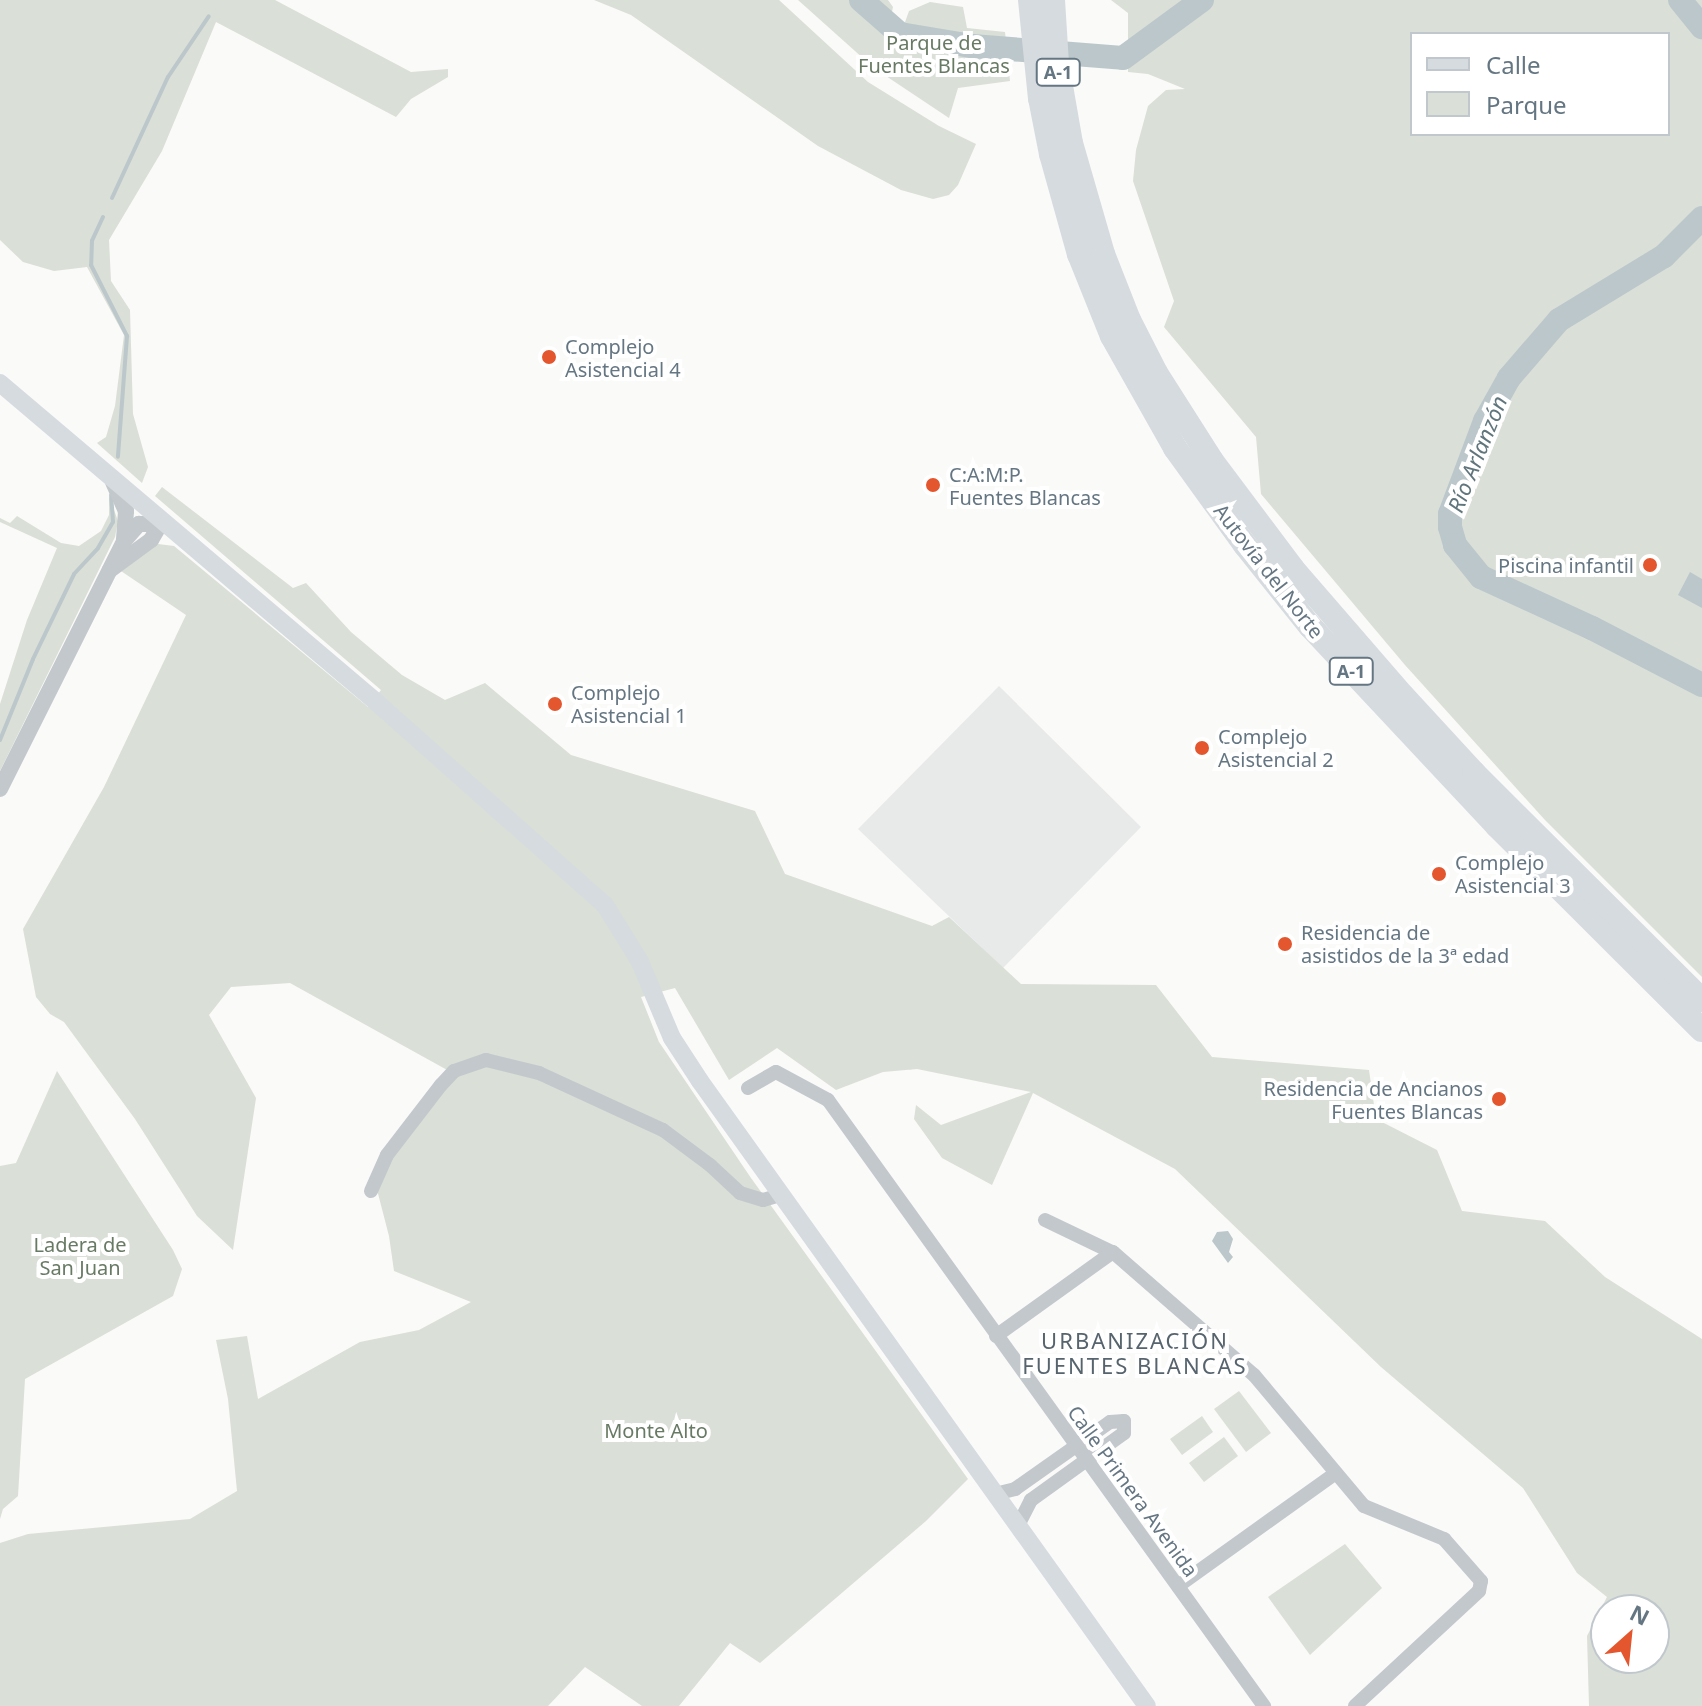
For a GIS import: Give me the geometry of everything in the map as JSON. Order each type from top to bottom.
[{"type":"highway","points":[[1020,0],[1061,149]]},
{"type":"highway","name":"Autovía del Norte","points":[[1030,0],[1040,98],[1111,273],[1156,373],[1212,461],[1285,559],[1474,773],[1702,1000]]},
{"type":"highway","name":"Autovía del Norte","points":[[1053,0],[1062,231],[1079,254],[1092,292],[1144,397],[1245,545],[1310,626],[1430,757],[1702,1030]]},
{"type":"highway","points":[[1061,149],[1063,0]]},
{"type":"main road","points":[[0,383],[507,815],[605,905],[640,962],[672,1038],[780,1195],[1147,1706]]},
{"type":"street","points":[[110,478],[126,511],[124,541]]},
{"type":"street","points":[[151,540],[159,520]]},
{"type":"street","points":[[0,789],[124,541],[139,524],[159,520]]},
{"type":"street","points":[[109,571],[151,540],[165,535],[182,537]]},
{"type":"street","points":[[371,1191],[387,1155],[441,1085],[454,1071],[486,1060],[539,1073],[663,1130],[710,1165],[740,1193],[763,1200],[780,1195]]},
{"type":"street","name":"Calle Primera Avenida","points":[[748,1088],[776,1072],[828,1100],[1264,1706]]},
{"type":"street","points":[[1045,1220],[1113,1252],[1248,1368],[1364,1506],[1444,1539],[1481,1581],[1482,1588],[1355,1706]]},
{"type":"street","points":[[996,1336],[1113,1252]]},
{"type":"street","points":[[995,1494],[1015,1489],[1110,1422],[1124,1421],[1124,1433],[1031,1500],[1018,1525]]},
{"type":"street","points":[[1178,1586],[1336,1473]]},
{"type":"shaded area","points":[[1690,572],[1702,579],[1702,608],[1678,595]]},
{"type":"shaded area","points":[[999,686],[1141,827],[1003,968],[858,829]]},
{"type":"shaded area","points":[[1228,1231],[1233,1239],[1229,1252],[1233,1257],[1228,1263],[1212,1241],[1217,1232]]},
{"type":"green space","points":[[0,0],[275,0],[411,72],[448,69],[448,77],[411,99],[396,117],[216,22],[162,151],[109,240],[111,281],[130,310],[133,414],[148,467],[142,483],[97,443],[106,437],[115,406],[124,335],[87,267],[54,271],[23,262],[0,240]]},
{"type":"green space","points":[[594,0],[779,0],[868,82],[939,126],[976,144],[958,185],[949,195],[933,199],[901,190],[818,146],[631,15]]},
{"type":"green space","name":"Parque de Fuentes Blancas","points":[[798,0],[888,0],[893,7],[890,21],[904,25],[909,11],[930,2],[963,7],[967,28],[1005,32],[1010,81],[958,88],[949,118],[874,68]]},
{"type":"green space","points":[[1111,0],[1702,0],[1702,977],[1545,820],[1405,665],[1261,494],[1256,437],[1164,327],[1174,301],[1133,181],[1136,150],[1148,106],[1166,90],[1185,89],[1148,74],[1128,72],[1128,13]]},
{"type":"green space","name":"Monte Alto","points":[[162,487],[293,588],[306,583],[351,632],[402,675],[445,700],[485,683],[571,755],[755,811],[785,874],[932,926],[949,917],[1021,984],[1156,985],[1212,1057],[1369,1070],[1376,1119],[1437,1150],[1462,1211],[1545,1221],[1605,1277],[1702,1339],[1702,1706],[1589,1706],[1587,1636],[1590,1630],[1590,1674],[1670,1674],[1670,1594],[1603,1594],[1577,1573],[1523,1488],[1381,1367],[1175,1169],[1033,1093],[992,1185],[942,1158],[914,1119],[916,1105],[941,1125],[1031,1092],[917,1069],[883,1072],[836,1090],[777,1048],[729,1080],[675,988],[641,997],[659,1042],[751,1178],[968,1479],[926,1521],[760,1663],[730,1643],[679,1706],[642,1706],[585,1667],[548,1706],[0,1706],[0,1543],[28,1534],[190,1519],[237,1491],[228,1399],[216,1340],[247,1336],[258,1399],[360,1342],[419,1330],[471,1302],[394,1271],[389,1236],[375,1182],[449,1071],[290,983],[231,987],[209,1015],[256,1098],[233,1250],[197,1216],[135,1119],[64,1022],[50,1014],[36,997],[23,929],[104,787],[186,615],[121,571],[158,544],[174,546],[368,707],[381,690],[155,496]]},
{"type":"green space","points":[[109,496],[118,521],[115,537],[0,771],[0,704],[27,620],[57,548],[0,522],[0,518],[10,523],[17,516],[61,543],[79,546],[101,531],[109,515]]},
{"type":"green space","name":"Ladera de San Juan","points":[[57,1071],[173,1250],[182,1269],[173,1296],[25,1379],[18,1496],[3,1509],[0,1519],[0,1166],[16,1163]]},
{"type":"green space","points":[[1239,1391],[1271,1433],[1246,1452],[1214,1409]]},
{"type":"green space","points":[[1202,1416],[1213,1432],[1182,1455],[1170,1439]]},
{"type":"green space","points":[[1224,1437],[1238,1456],[1204,1482],[1189,1463]]},
{"type":"green space","points":[[1345,1544],[1382,1588],[1310,1655],[1268,1597]]},
{"type":"waterway","name":"Río Arlanzón","points":[[861,0],[900,34],[972,46],[1123,58],[1202,0]]},
{"type":"waterway","name":"Río Arlanzón","points":[[1680,0],[1702,27]]},
{"type":"waterway","points":[[112,198],[168,77],[209,16]]},
{"type":"waterway","points":[[103,217],[92,241],[91,265],[127,336],[118,457]]},
{"type":"waterway","name":"Río Arlanzón","points":[[1702,218],[1664,256],[1559,320],[1509,378],[1485,421],[1450,514],[1455,545],[1481,577],[1592,628],[1702,685]]},
{"type":"waterway","points":[[0,740],[33,659],[74,574],[98,548],[113,522],[111,495]]},
{"type":"place","name":"Complejo Asistencial 4","points":[[549,357]]},
{"type":"place","name":"C:A:M:P. Fuentes Blancas","points":[[933,485]]},
{"type":"place","name":"Piscina infantil","points":[[1650,565]]},
{"type":"place","name":"Complejo Asistencial 1","points":[[555,704]]},
{"type":"place","name":"Complejo Asistencial 2","points":[[1202,748]]},
{"type":"place","name":"Complejo Asistencial 3","points":[[1439,874]]},
{"type":"place","name":"Residencia de asistidos de la 3ª edad","points":[[1285,944]]},
{"type":"place","name":"Residencia de Ancianos Fuentes Blancas","points":[[1499,1099]]},
{"type":"district","name":"URBANIZACIÓN FUENTES BLANCAS","points":[[1135,1352]]}]
